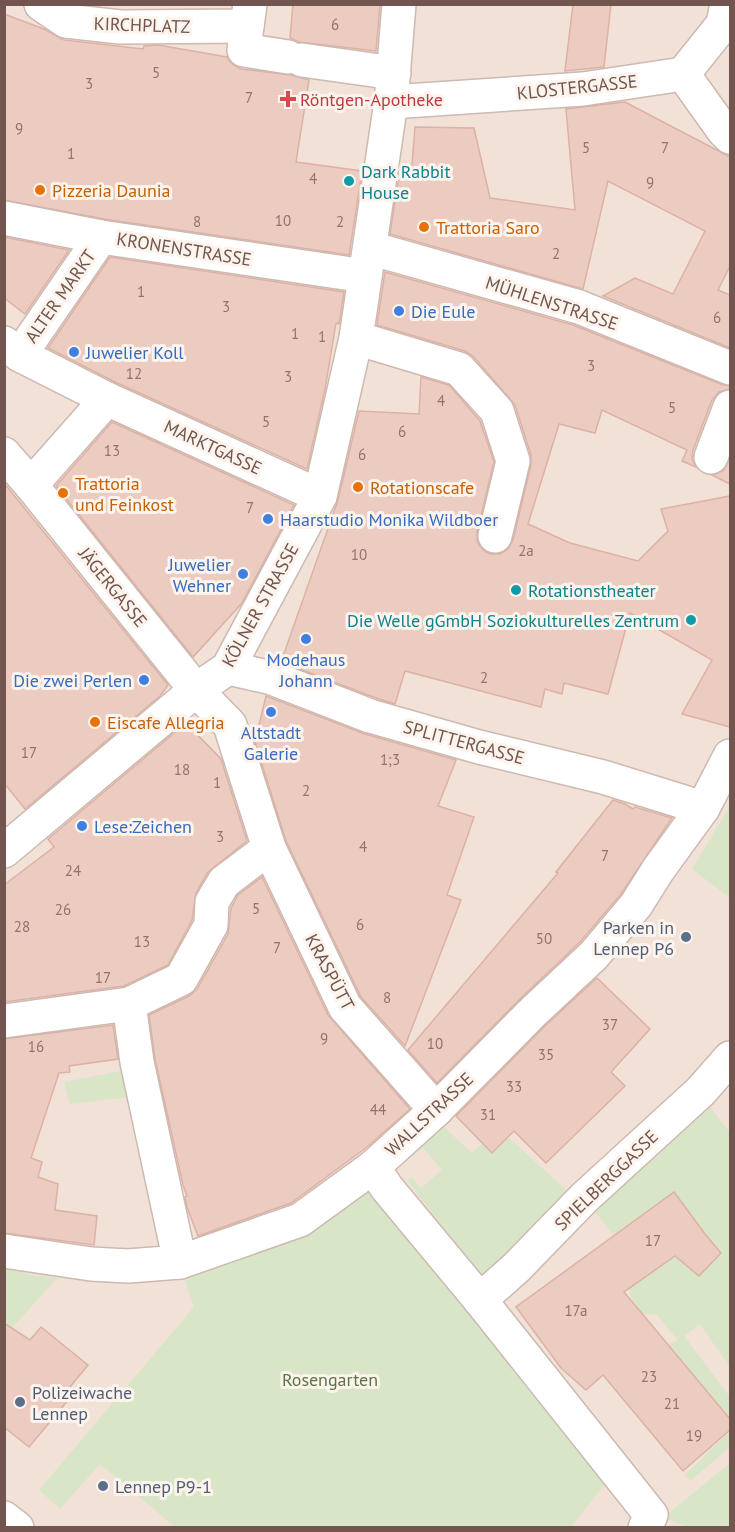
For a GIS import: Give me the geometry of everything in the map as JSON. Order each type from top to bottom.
[{"type":"street","name":"KIRCHPLATZ","points":[[41,4],[66,21],[120,27],[248,15],[244,50],[295,58],[392,88]]},
{"type":"street","name":"KÖLNER STRASSE","points":[[4,851],[196,690],[228,668],[320,496],[356,338],[392,88],[399,4]]},
{"type":"street","points":[[727,4],[723,24],[683,74],[730,137]]},
{"type":"street","name":"KLOSTERGASSE","points":[[392,88],[583,89],[683,74]]},
{"type":"street","name":"KRONENSTRASSE","points":[[7,219],[101,237],[367,262]]},
{"type":"street","name":"ALTER MARKT","points":[[101,237],[12,349],[107,399]]},
{"type":"street","name":"MÜHLENSTRASSE","points":[[367,262],[579,308],[730,368]]},
{"type":"street","points":[[356,338],[459,369],[497,411],[513,461],[495,536]]},
{"type":"street","points":[[4,454],[31,484],[107,399]]},
{"type":"street","name":"MARKTGASSE","points":[[107,399],[320,496]]},
{"type":"street","points":[[711,457],[730,406]]},
{"type":"street","name":"JÄGERGASSE","points":[[31,484],[196,690]]},
{"type":"street","name":"SPLITTERGASSE","points":[[228,668],[272,678],[370,716],[479,747],[603,777],[703,808]]},
{"type":"street","name":"KRASPÜTT","points":[[196,690],[230,725],[269,848],[345,1007],[436,1110]]},
{"type":"street","name":"WALLSTRASSE","points":[[4,1251],[91,1264],[128,1266],[180,1262],[300,1220],[372,1167],[436,1110],[533,1012],[594,955],[636,905],[727,770]]},
{"type":"street","points":[[4,1021],[129,1004],[181,979],[211,925],[212,902],[224,882],[269,848]]},
{"type":"street","points":[[129,1004],[137,1062],[180,1262]]},
{"type":"street","name":"SPIELBERGGASSE","points":[[480,1300],[517,1268],[584,1198],[701,1091],[730,1058]]},
{"type":"street","points":[[372,1167],[651,1515],[645,1527]]},
{"type":"street","points":[[4,1518],[17,1527]]},
{"type":"shaded area","points":[[5,5],[730,5],[730,1527],[5,1527]]},
{"type":"green space","points":[[730,806],[730,898],[692,869]]},
{"type":"green space","points":[[126,1070],[130,1097],[70,1104],[64,1082]]},
{"type":"green space","points":[[707,1103],[730,1133],[730,1367],[700,1324],[684,1336],[730,1397],[730,1419],[668,1344],[678,1340],[657,1315],[635,1313],[629,1289],[675,1256],[699,1276],[721,1253],[705,1234],[614,1236],[589,1204]]},
{"type":"green space","points":[[437,1121],[472,1153],[483,1143],[492,1153],[508,1137],[576,1199],[484,1281],[407,1180],[412,1177],[421,1188],[442,1170],[423,1148],[402,1164],[396,1157]]},
{"type":"green space","name":"Rosengarten","points":[[365,1184],[606,1483],[570,1528],[175,1527],[100,1464],[60,1509],[39,1490],[194,1307],[183,1275]]},
{"type":"green space","points":[[5,1266],[31,1275],[58,1277],[12,1328],[5,1322]]},
{"type":"green space","points":[[730,1431],[730,1447],[690,1481],[685,1475]]},
{"type":"green space","points":[[730,1463],[730,1527],[687,1527],[664,1517]]},
{"type":"building","points":[[293,4],[380,4],[376,51],[299,42],[290,38]]},
{"type":"building","points":[[573,4],[611,4],[604,67],[565,71]]},
{"type":"building","points":[[4,14],[44,29],[64,40],[143,49],[144,46],[158,45],[227,57],[232,64],[241,69],[291,75],[309,80],[296,162],[362,171],[349,255],[104,219],[4,200]]},
{"type":"building","points":[[625,102],[730,157],[730,266],[718,290],[730,295],[730,348],[603,296],[635,278],[673,294],[705,231],[608,181],[583,289],[390,234],[399,176],[411,178],[415,127],[474,128],[490,198],[575,210],[566,109]]},
{"type":"building","points":[[4,237],[69,250],[25,314],[4,298]]},
{"type":"building","points":[[110,257],[344,292],[307,469],[115,382],[48,348]]},
{"type":"building","points":[[385,272],[573,325],[730,386],[730,389],[719,392],[712,400],[693,450],[692,459],[696,467],[682,461],[687,450],[602,410],[595,433],[559,424],[528,524],[570,543],[638,561],[668,531],[661,509],[730,496],[730,727],[682,714],[712,660],[630,613],[608,694],[564,683],[562,694],[545,689],[541,707],[405,671],[395,704],[281,662],[338,500],[359,411],[419,414],[421,377],[449,385],[480,421],[494,462],[477,532],[477,542],[483,550],[490,554],[500,554],[508,549],[513,540],[531,465],[531,455],[515,405],[473,356],[465,351],[377,325]]},
{"type":"building","points":[[112,422],[294,505],[242,603],[193,657],[56,486]]},
{"type":"building","points":[[730,458],[730,484],[712,475],[723,471]]},
{"type":"building","points":[[4,483],[168,685],[160,696],[25,809],[4,783]]},
{"type":"building","points":[[266,696],[365,734],[456,760],[438,806],[474,817],[447,895],[461,900],[405,1046],[361,997],[286,841],[255,742]]},
{"type":"building","points":[[186,723],[221,759],[247,841],[208,872],[196,893],[192,920],[168,965],[124,986],[4,1002],[4,885],[54,847],[48,839]]},
{"type":"building","points":[[613,800],[633,809],[635,807],[672,818],[621,894],[580,942],[437,1083],[408,1050],[558,873],[556,872]]},
{"type":"building","points":[[262,877],[328,1015],[410,1109],[367,1147],[291,1203],[198,1236],[187,1207],[185,1197],[187,1196],[155,1059],[149,1015],[189,996],[197,989],[228,934],[231,908],[238,895]]},
{"type":"building","points":[[597,978],[650,1029],[611,1072],[625,1086],[546,1163],[514,1131],[492,1153],[456,1116],[546,1025]]},
{"type":"building","points":[[113,1025],[118,1059],[69,1066],[70,1072],[59,1073],[31,1158],[42,1162],[38,1177],[58,1184],[55,1210],[97,1216],[94,1245],[4,1233],[4,1039]]},
{"type":"building","points":[[674,1192],[721,1253],[699,1276],[675,1256],[624,1292],[730,1419],[730,1430],[683,1471],[603,1375],[586,1390],[561,1368],[516,1307]]},
{"type":"building","points":[[4,1323],[30,1340],[41,1327],[88,1365],[70,1387],[75,1392],[29,1447],[4,1427]]},
{"type":"place","name":"Röntgen-Apotheke","points":[[288,99]]},
{"type":"place","name":"Dark Rabbit House","points":[[349,181]]},
{"type":"place","name":"Pizzeria Daunia","points":[[40,190]]},
{"type":"place","name":"Trattoria Saro","points":[[424,227]]},
{"type":"place","name":"Die Eule","points":[[399,311]]},
{"type":"place","name":"Juwelier Koll","points":[[74,352]]},
{"type":"place","name":"Rotationscafe","points":[[358,487]]},
{"type":"place","name":"Trattoria und Feinkost","points":[[63,493]]},
{"type":"place","name":"Haarstudio Monika Wildboer","points":[[268,519]]},
{"type":"place","name":"Juwelier Wehner","points":[[243,574]]},
{"type":"place","name":"Rotationstheater","points":[[516,590]]},
{"type":"place","name":"Die Welle gGmbH Soziokulturelles Zentrum","points":[[691,620]]},
{"type":"place","name":"Modehaus Johann","points":[[306,639]]},
{"type":"place","name":"Die zwei Perlen","points":[[144,680]]},
{"type":"place","name":"Altstadt Galerie","points":[[271,712]]},
{"type":"place","name":"Eiscafe Allegria","points":[[95,722]]},
{"type":"place","name":"Lese:Zeichen","points":[[82,826]]},
{"type":"place","name":"Parken in Lennep P6","points":[[686,937]]},
{"type":"place","name":"Polizeiwache Lennep","points":[[20,1402]]},
{"type":"place","name":"Lennep P9-1","points":[[103,1486]]}]
